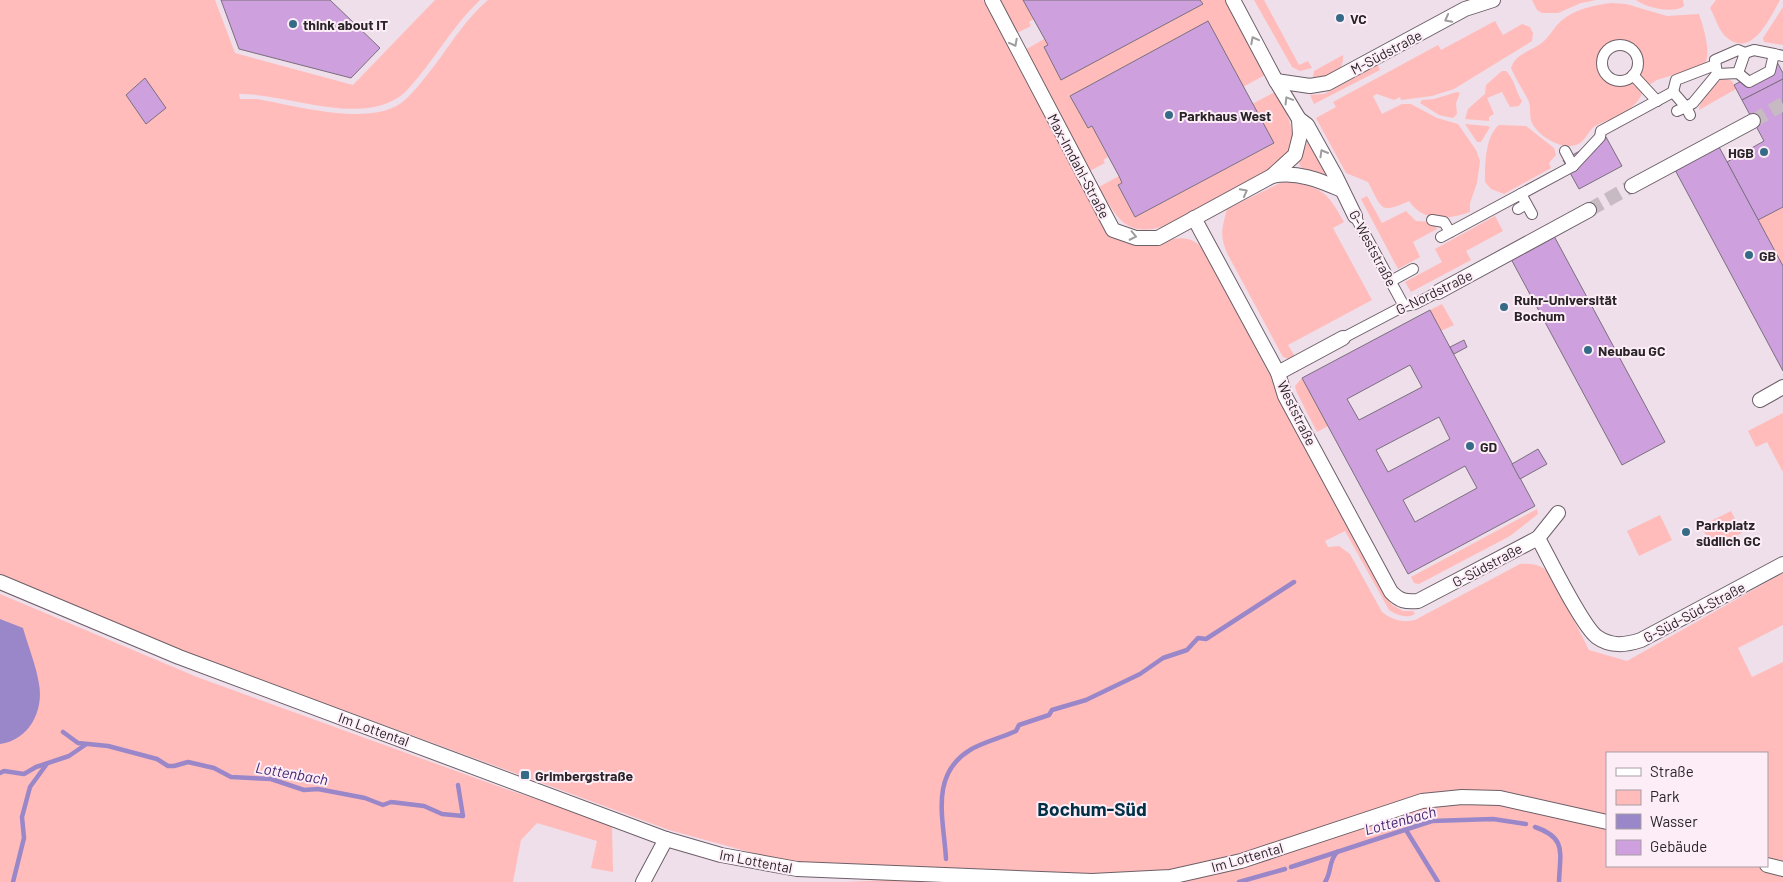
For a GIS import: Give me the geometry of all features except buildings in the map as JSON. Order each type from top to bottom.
[{"type":"street","name":"Max-Imdahl-Straße","points":[[992,0],[1113,230],[1136,238],[1158,238],[1272,176],[1295,155],[1300,135],[1299,119]]},
{"type":"street","points":[[1233,0],[1276,81],[1299,119],[1307,125],[1342,190]]},
{"type":"street","name":"M-Südstraße","points":[[1276,81],[1310,86],[1328,83],[1465,9],[1493,0]]},
{"type":"street","points":[[1738,73],[1746,48]]},
{"type":"street","points":[[1715,64],[1693,103],[1684,111],[1673,92],[1676,80],[1715,64],[1746,48],[1779,55],[1770,70],[1749,82],[1738,73],[1715,64]]},
{"type":"street","points":[[1633,75],[1656,101]]},
{"type":"street","points":[[1432,220],[1444,222],[1445,234],[1473,215],[1501,200],[1522,202],[1573,166],[1600,136],[1602,131],[1673,92]]},
{"type":"street","points":[[1632,186],[1753,121]]},
{"type":"street","points":[[1565,151],[1573,166]]},
{"type":"street","name":"Max-Imdahl-Straße","points":[[1272,176],[1287,174],[1321,181],[1342,190]]},
{"type":"street","name":"G-Weststraße","points":[[1342,190],[1404,306]]},
{"type":"street","points":[[1522,202],[1532,214]]},
{"type":"street","name":"G-Nordstraße","points":[[1278,374],[1404,306],[1415,304],[1438,292],[1589,210]]},
{"type":"street","name":"Weststraße","points":[[1194,218],[1278,374],[1285,396],[1391,592],[1398,599],[1406,602]]},
{"type":"street","points":[[1391,281],[1413,269]]},
{"type":"street","points":[[1760,400],[1783,388]]},
{"type":"street","name":"G-Südstraße","points":[[1406,602],[1418,601],[1538,538],[1558,513]]},
{"type":"street","name":"G-Süd-Süd-Straße","points":[[1538,538],[1585,624],[1596,637],[1611,643],[1626,645],[1641,640],[1783,564]]},
{"type":"street","name":"Im Lottental","points":[[0,582],[178,657],[666,838],[722,855],[797,869],[1092,881],[1170,877],[1241,861],[1422,801],[1462,797],[1500,798],[1606,822]]},
{"type":"street","points":[[643,882],[666,838]]},
{"type":"street","points":[[1768,865],[1783,869]]},
{"type":"green space","points":[[0,0],[215,0],[235,53],[353,85],[435,0],[480,0],[461,21],[408,89],[392,101],[372,107],[351,109],[259,95],[239,94],[240,99],[256,99],[312,110],[354,114],[374,113],[391,109],[405,100],[435,65],[466,23],[488,0],[983,0],[1108,232],[1122,241],[1135,245],[1147,245],[1178,238],[1188,239],[1198,244],[1204,252],[1271,377],[1279,400],[1392,605],[1403,611],[1413,611],[1415,614],[1402,616],[1389,610],[1345,531],[1325,541],[1328,547],[1339,546],[1350,554],[1382,612],[1386,615],[1402,621],[1415,620],[1520,564],[1530,564],[1543,568],[1553,579],[1589,650],[1627,661],[1783,573],[1783,625],[1738,648],[1752,677],[1783,662],[1783,882],[845,882],[889,880],[871,867],[842,864],[793,864],[669,830],[162,643],[0,576]]},
{"type":"green space","points":[[997,0],[1023,0],[1034,19],[1029,22],[1031,26],[1015,34]]},
{"type":"green space","points":[[1200,0],[1227,0],[1265,75],[1243,87],[1207,22],[1070,96],[1088,128],[1092,126],[1108,157],[1103,160],[1105,163],[1090,171],[1025,50],[1044,39],[1048,45],[1044,48],[1061,79],[1203,4]]},
{"type":"green space","points":[[1254,0],[1264,0],[1299,65],[1308,61],[1312,68],[1300,71],[1292,67]]},
{"type":"green space","points":[[1532,0],[1596,0],[1581,3],[1558,13],[1542,13],[1537,10]]},
{"type":"green space","points":[[1636,0],[1683,0],[1684,6],[1667,10]]},
{"type":"green space","points":[[1716,0],[1780,0],[1765,27],[1751,40],[1743,43],[1734,42],[1720,30],[1710,8]]},
{"type":"green space","points":[[1612,3],[1626,4],[1667,16],[1699,14],[1707,47],[1705,65],[1657,80],[1649,85],[1638,75],[1642,60],[1640,51],[1634,44],[1619,40],[1611,42],[1599,54],[1598,73],[1605,80],[1612,83],[1631,82],[1643,92],[1630,109],[1591,129],[1580,143],[1570,146],[1558,144],[1546,138],[1533,125],[1529,102],[1511,68],[1517,59],[1543,42],[1559,23],[1572,13],[1585,8]]},
{"type":"green space","points":[[1783,7],[1783,45],[1764,42],[1763,38]]},
{"type":"green space","points":[[1495,21],[1503,35],[1522,24],[1530,27],[1533,33],[1532,41],[1454,89],[1432,96],[1401,100],[1400,97],[1394,100],[1377,94],[1373,96],[1382,114],[1402,104],[1411,104],[1437,118],[1458,124],[1476,150],[1480,161],[1477,183],[1470,203],[1470,212],[1445,218],[1421,213],[1409,201],[1392,208],[1382,206],[1368,182],[1346,173],[1316,118],[1336,107],[1333,102],[1438,45],[1441,50]]},
{"type":"green space","points":[[1343,55],[1343,62],[1338,71],[1312,81],[1314,71]]},
{"type":"green space","points":[[1378,65],[1380,70],[1314,104],[1310,95],[1324,94]]},
{"type":"green space","points":[[1502,71],[1506,71],[1513,81],[1522,101],[1519,106],[1510,107],[1502,92],[1487,98],[1494,114],[1489,117],[1489,121],[1465,119],[1468,109],[1485,94],[1486,85]]},
{"type":"green space","points":[[1724,78],[1732,81],[1736,89],[1699,110],[1708,92]]},
{"type":"green space","points":[[1275,92],[1292,129],[1290,147],[1276,166],[1162,227],[1139,229],[1123,222],[1116,215],[1099,187],[1119,176],[1122,183],[1118,186],[1135,217],[1273,144],[1252,104]]},
{"type":"green space","points":[[1457,92],[1460,93],[1456,103],[1457,114],[1453,118],[1439,115],[1420,103],[1422,100],[1434,99]]},
{"type":"green space","points":[[1465,124],[1490,127],[1481,142],[1477,142]]},
{"type":"green space","points":[[1499,125],[1526,126],[1554,148],[1556,155],[1549,163],[1551,168],[1504,194],[1491,189],[1485,182],[1488,143],[1494,130]]},
{"type":"green space","points":[[1308,140],[1328,177],[1308,172],[1299,164]]},
{"type":"green space","points":[[1284,181],[1306,185],[1321,191],[1327,196],[1344,222],[1333,228],[1372,300],[1288,345],[1296,358],[1288,359],[1283,357],[1228,255],[1223,242],[1222,232],[1227,209]]},
{"type":"green space","points":[[1367,196],[1382,223],[1406,211],[1416,221],[1433,222],[1437,229],[1413,242],[1420,257],[1398,269],[1361,199]]},
{"type":"green space","points":[[1783,207],[1783,266],[1758,220]]},
{"type":"green space","points":[[1495,216],[1503,231],[1466,251],[1471,260],[1411,292],[1405,282],[1442,262],[1435,249]]},
{"type":"green space","points":[[1442,304],[1454,325],[1441,331],[1430,310]]},
{"type":"green space","points":[[1302,378],[1328,426],[1317,432],[1295,386]]},
{"type":"green space","points":[[1783,413],[1783,472],[1767,442],[1756,447],[1748,431]]},
{"type":"green space","points":[[1537,509],[1538,514],[1510,536],[1419,584],[1414,583],[1411,577]]},
{"type":"green space","points":[[1731,511],[1742,533],[1713,548],[1701,526]]},
{"type":"green space","points":[[1660,515],[1672,540],[1639,556],[1627,531]]},
{"type":"green space","points":[[0,594],[197,677],[503,788],[612,824],[613,872],[591,868],[597,841],[537,823],[521,840],[513,882],[0,882]]},
{"type":"water","points":[[0,619],[23,628],[36,670],[40,694],[37,714],[32,723],[19,737],[0,744]]},
{"type":"waterway","points":[[946,859],[942,799],[944,785],[949,772],[957,760],[970,750],[1016,731],[1019,725],[1049,715],[1052,710],[1086,700],[1140,674],[1163,658],[1187,650],[1198,638],[1206,639],[1294,582]]},
{"type":"waterway","name":"Lottenbach","points":[[63,732],[78,743],[108,746],[157,759],[168,766],[188,762],[214,768],[231,777],[271,779],[304,790],[318,789],[365,798],[383,805],[391,802],[424,806],[442,814],[463,816],[458,785]]},
{"type":"waterway","points":[[0,773],[4,771],[24,774],[36,767],[69,756],[85,745]]},
{"type":"waterway","points":[[13,882],[24,838],[22,817],[30,787],[46,765]]},
{"type":"waterway","name":"Lottenbach","points":[[1291,867],[1432,821],[1493,819],[1526,824]]},
{"type":"waterway","name":"Lottenbach","points":[[1535,827],[1545,831],[1557,841],[1560,854],[1559,882]]},
{"type":"waterway","points":[[1406,830],[1438,882]]},
{"type":"waterway","name":"Lottenbach","points":[[1325,882],[1332,860],[1337,852]]},
{"type":"waterway","name":"Lottenbach","points":[[1239,882],[1285,869]]},
{"type":"tunnel","points":[[1753,121],[1783,104]]},
{"type":"tunnel","points":[[1589,210],[1632,186]]},
{"type":"place","name":"VC","points":[[1340,18]]},
{"type":"place","name":"think about IT","points":[[293,24]]},
{"type":"place","name":"Parkhaus West","points":[[1169,115]]},
{"type":"place","name":"HGB","points":[[1764,152]]},
{"type":"place","name":"GB","points":[[1749,255]]},
{"type":"place","name":"Ruhr-Universität Bochum","points":[[1504,307]]},
{"type":"place","name":"Neubau GC","points":[[1588,350]]},
{"type":"place","name":"GD","points":[[1470,446]]},
{"type":"place","name":"Parkplatz südlich GC","points":[[1686,532]]},
{"type":"place","name":"Grimbergstraße","points":[[525,775]]},
{"type":"district","name":"Bochum-Süd","points":[[1092,808]]}]
